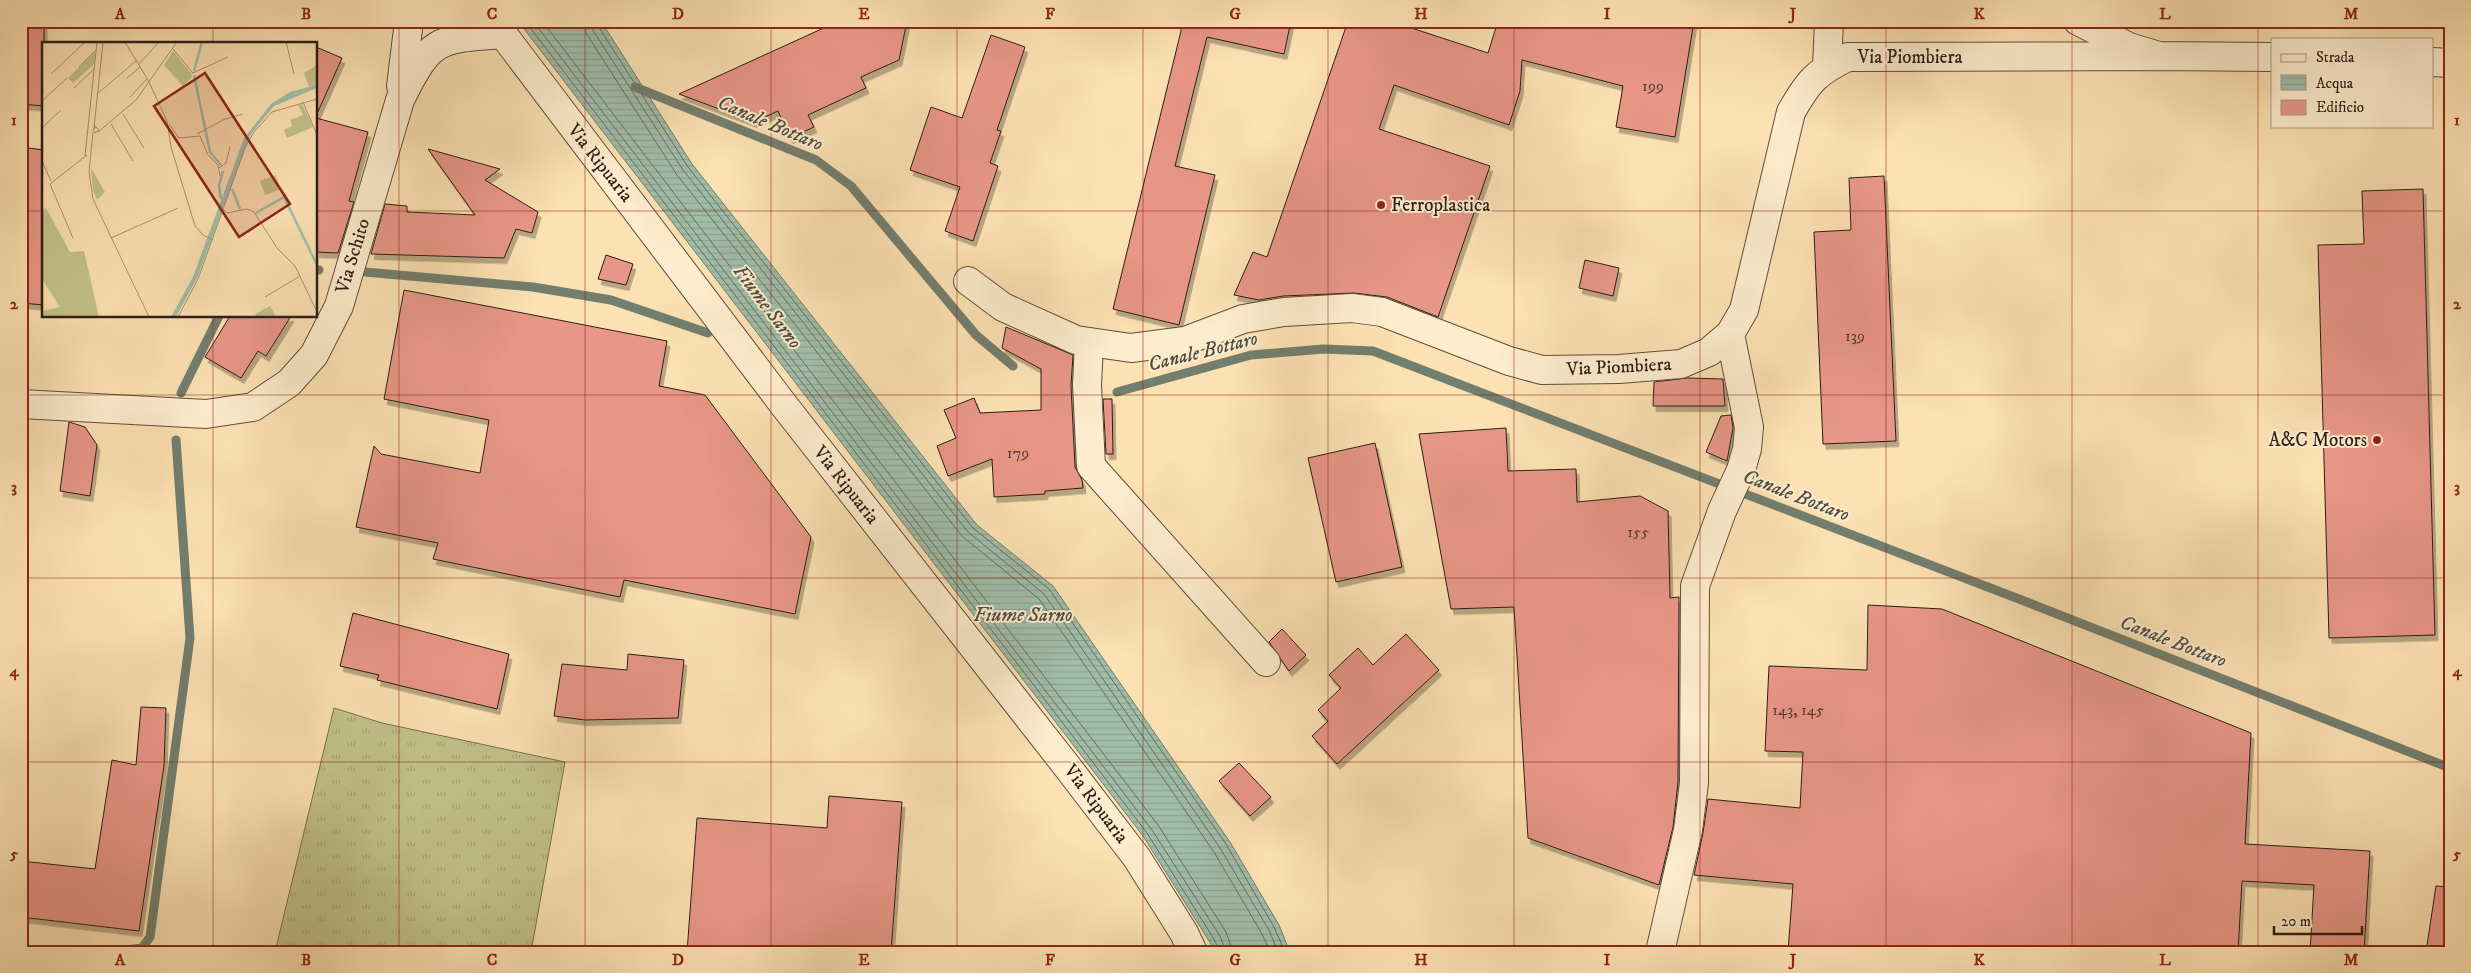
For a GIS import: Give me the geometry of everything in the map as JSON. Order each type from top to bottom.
[{"type":"street","points":[[400,100],[409,21]]},
{"type":"street","points":[[1827,67],[1829,21]]},
{"type":"street","name":"Via Piombiera","points":[[2078,21],[2129,47],[2159,56]]},
{"type":"street","name":"Via Schito","points":[[21,404],[206,414],[253,407],[289,383],[314,355],[339,306],[400,100],[414,71],[425,55],[435,46],[454,38],[499,28]]},
{"type":"street","name":"Via Ripuaria","points":[[499,28],[783,404],[1120,836],[1184,933],[1193,952]]},
{"type":"street","name":"Via Piombiera","points":[[968,281],[1003,307],[1076,340],[1131,348],[1185,341],[1243,319],[1284,312],[1352,308],[1382,312],[1509,361],[1542,370],[1619,369],[1681,364],[1709,352],[1730,334],[1744,310],[1791,112],[1806,84],[1827,67],[1848,57],[2271,57]]},
{"type":"street","points":[[2434,62],[2450,63]]},
{"type":"street","points":[[1660,952],[1685,847],[1694,783],[1695,586],[1722,511],[1741,470],[1747,449],[1749,427],[1730,334]]},
{"type":"street","points":[[1089,342],[1087,385],[1091,466],[1266,662]]},
{"type":"green space","points":[[334,708],[382,723],[565,762],[531,952],[275,952]]},
{"type":"water","name":"Fiume Sarno","points":[[518,21],[601,21],[692,164],[977,525],[1053,586],[1230,842],[1279,925],[1290,952],[1216,952],[1143,836]]},
{"type":"building","points":[[21,21],[44,21],[44,42],[42,42],[42,106],[21,104]]},
{"type":"building","points":[[839,21],[907,21],[899,60],[861,77],[866,88],[808,115],[814,127],[790,138],[778,111],[754,122],[679,94]]},
{"type":"building","points":[[1181,21],[1291,21],[1284,54],[1207,37],[1175,166],[1215,175],[1179,325],[1113,309],[1181,31]]},
{"type":"building","name":"Ferroplastica","points":[[1348,21],[1390,21],[1488,53],[1498,21],[1694,21],[1675,137],[1616,127],[1623,86],[1522,60],[1520,91],[1509,125],[1394,85],[1379,129],[1490,166],[1438,317],[1387,297],[1354,293],[1283,296],[1259,300],[1234,295],[1253,252],[1267,257]]},
{"type":"building","points":[[991,35],[1025,47],[997,130],[1001,131],[990,163],[998,166],[973,241],[945,231],[960,187],[910,170],[931,107],[962,118]]},
{"type":"building","points":[[318,48],[342,58],[318,112]]},
{"type":"building","points":[[318,119],[368,132],[349,201],[354,202],[338,253],[318,252]]},
{"type":"building","points":[[21,147],[42,150],[42,305],[21,303]]},
{"type":"building","points":[[428,149],[500,169],[485,180],[538,212],[532,233],[516,229],[504,258],[371,254],[385,204],[407,206],[407,212],[475,215]]},
{"type":"building","points":[[1884,176],[1896,441],[1823,444],[1814,232],[1851,230],[1849,178]]},
{"type":"building","name":"A&C Motors","points":[[2423,189],[2435,635],[2329,638],[2318,245],[2364,244],[2362,191]]},
{"type":"building","points":[[606,255],[633,264],[626,285],[598,279]]},
{"type":"building","points":[[1585,260],[1619,268],[1613,296],[1579,288]]},
{"type":"building","points":[[404,290],[667,341],[659,386],[705,395],[811,537],[795,614],[624,580],[620,597],[433,559],[438,543],[356,527],[374,446],[381,454],[480,473],[489,420],[384,399]]},
{"type":"building","points":[[229,318],[290,318],[266,356],[258,351],[241,378],[205,357]]},
{"type":"building","points":[[1006,327],[1073,355],[1071,386],[1075,467],[1082,480],[1083,488],[1045,491],[1045,494],[994,497],[992,459],[948,476],[937,446],[956,438],[944,410],[974,398],[980,413],[1041,410],[1041,369],[1002,348]]},
{"type":"building","points":[[1687,378],[1723,379],[1725,406],[1653,406],[1654,382]]},
{"type":"building","points":[[1103,399],[1112,399],[1113,454],[1106,454]]},
{"type":"building","points":[[1731,415],[1733,428],[1727,461],[1706,452],[1721,416]]},
{"type":"building","points":[[69,422],[85,427],[97,445],[90,496],[60,491]]},
{"type":"building","points":[[1506,428],[1508,471],[1576,469],[1577,502],[1640,496],[1668,511],[1670,598],[1679,597],[1678,782],[1673,827],[1659,885],[1528,838],[1514,607],[1451,609],[1419,434]]},
{"type":"building","points":[[1375,443],[1402,567],[1336,582],[1308,458]]},
{"type":"building","points":[[1868,605],[1942,609],[2251,733],[2245,844],[2370,851],[2364,952],[2310,952],[2314,885],[2242,881],[2238,952],[1788,952],[1793,884],[1694,875],[1708,799],[1800,808],[1803,752],[1765,751],[1769,666],[1867,670]]},
{"type":"building","points":[[353,613],[509,654],[497,709],[377,680],[379,675],[340,666]]},
{"type":"building","points":[[1282,629],[1306,655],[1289,671],[1269,642]]},
{"type":"building","points":[[1406,634],[1439,670],[1337,764],[1312,736],[1328,721],[1318,710],[1341,688],[1329,675],[1358,648],[1373,665]]},
{"type":"building","points":[[628,654],[684,660],[678,718],[585,720],[554,716],[562,664],[627,670]]},
{"type":"building","points":[[141,707],[166,708],[164,766],[139,931],[21,917],[21,861],[95,869],[112,760],[136,765]]},
{"type":"building","points":[[1239,763],[1271,797],[1250,816],[1219,781]]},
{"type":"building","points":[[829,796],[902,802],[891,952],[687,952],[697,818],[827,828]]},
{"type":"building","points":[[2436,886],[2450,887],[2450,952],[2426,952]]},
{"type":"waterway","name":"Canale Bottaro","points":[[635,87],[816,160],[851,186],[976,335],[1013,366]]},
{"type":"waterway","points":[[365,272],[533,287],[611,300],[708,333]]},
{"type":"waterway","points":[[181,393],[218,318]]},
{"type":"waterway","name":"Canale Bottaro","points":[[1117,392],[1251,355],[1323,349],[1373,351],[2019,599],[2450,768]]},
{"type":"waterway","points":[[111,952],[142,948],[150,937],[190,638],[176,440]]},
{"type":"place","name":"Ferroplastica","points":[[1381,205]]},
{"type":"place","name":"A&C Motors","points":[[2377,440]]}]
